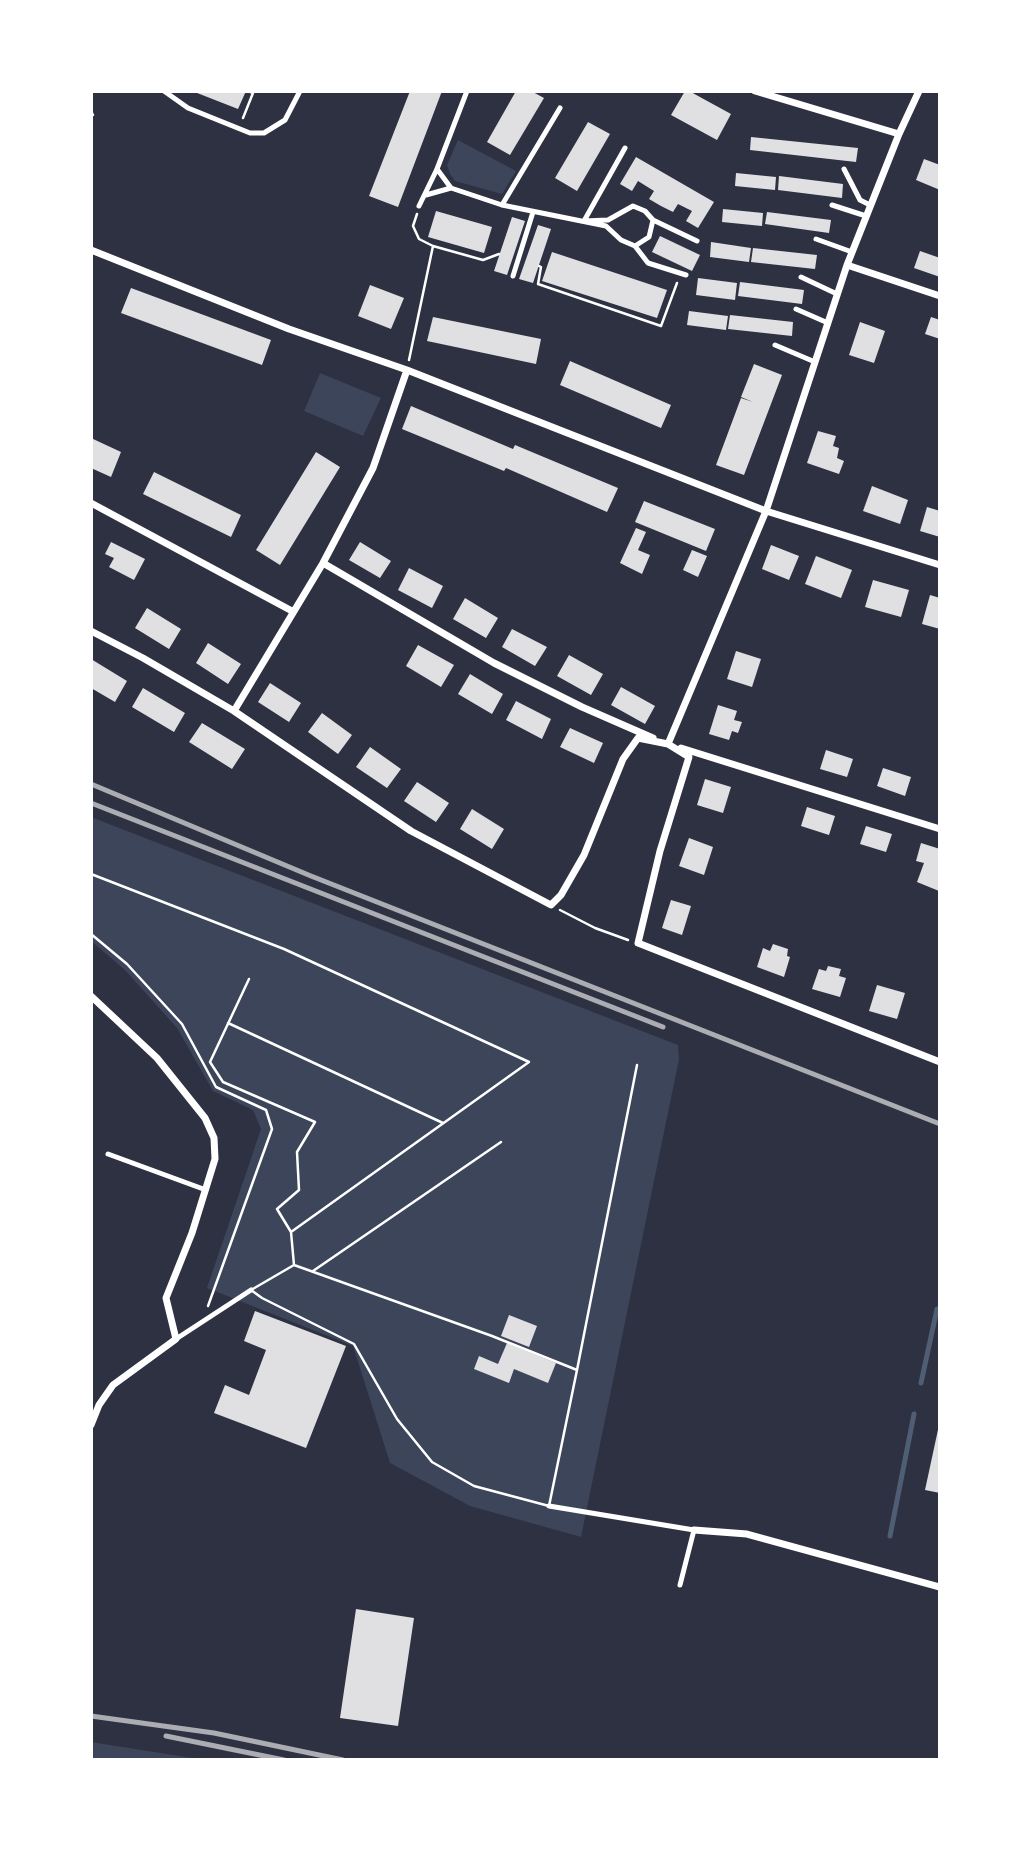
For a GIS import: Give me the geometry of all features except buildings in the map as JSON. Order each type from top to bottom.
[{"type":"street","points":[[755,91],[899,134]]},
{"type":"street","points":[[668,744],[766,511],[847,265],[919,91]]},
{"type":"street","points":[[91,250],[289,329],[407,370],[766,511],[940,565]]},
{"type":"street","points":[[847,265],[940,296]]},
{"type":"street","points":[[234,710],[323,563],[373,468],[407,370]]},
{"type":"street","points":[[91,503],[292,611]]},
{"type":"street","points":[[323,563],[494,663],[582,708],[668,744],[940,829]]},
{"type":"street","points":[[91,631],[143,657],[234,710],[411,831],[551,905],[561,895],[584,855],[623,759],[638,738],[668,744],[689,757],[660,851],[638,943],[940,1062]]},
{"type":"street","points":[[91,996],[156,1058],[205,1118],[214,1138],[215,1159],[166,1297],[176,1339],[113,1385],[95,1403],[91,1425]]},
{"type":"street","points":[[694,1530],[747,1534],[940,1587]]},
{"type":"lane","points":[[164,91],[188,108],[250,132],[264,133],[285,120],[300,91]]},
{"type":"lane","points":[[419,206],[437,169],[467,91]]},
{"type":"lane","points":[[502,205],[560,108]]},
{"type":"lane","points":[[584,221],[625,148]]},
{"type":"lane","points":[[437,169],[451,188]]},
{"type":"lane","points":[[844,169],[860,200],[870,205]]},
{"type":"lane","points":[[426,195],[451,188],[502,205],[606,226],[621,240],[635,246],[648,263],[683,274]]},
{"type":"lane","points":[[832,205],[866,216]]},
{"type":"lane","points":[[584,221],[608,220],[633,206],[645,211],[653,220],[698,241]]},
{"type":"lane","points":[[513,276],[533,212]]},
{"type":"lane","points":[[635,246],[649,237],[653,220]]},
{"type":"lane","points":[[816,239],[852,253]]},
{"type":"lane","points":[[801,277],[837,294]]},
{"type":"lane","points":[[796,309],[828,323]]},
{"type":"lane","points":[[775,345],[815,362]]},
{"type":"lane","points":[[108,1154],[206,1190]]},
{"type":"lane","points":[[176,1339],[251,1290]]},
{"type":"lane","points":[[549,1506],[694,1530],[680,1586]]},
{"type":"path","points":[[239,128],[253,93],[248,91]]},
{"type":"path","points":[[91,111],[93,115]]},
{"type":"path","points":[[419,206],[413,226],[419,239],[433,246],[483,260],[499,254]]},
{"type":"path","points":[[407,370],[433,246]]},
{"type":"path","points":[[539,266],[538,284],[661,326],[683,274]]},
{"type":"path","points":[[91,874],[284,949],[528,1062],[291,1232]]},
{"type":"path","points":[[551,905],[595,928],[638,943]]},
{"type":"path","points":[[249,979],[210,1062],[223,1083],[315,1122],[297,1152],[299,1190],[277,1209],[291,1232],[294,1265]]},
{"type":"path","points":[[228,1023],[443,1123]]},
{"type":"path","points":[[577,1370],[492,1336],[294,1265],[251,1290],[354,1344],[397,1419],[432,1462],[474,1486],[549,1506],[577,1370],[637,1065]]},
{"type":"path","points":[[312,1271],[501,1142]]},
{"type":"shaded area","points":[[458,140],[516,171],[502,194],[455,181],[447,165]]},
{"type":"shaded area","points":[[320,373],[381,398],[363,436],[304,411]]},
{"type":"shaded area","points":[[91,817],[678,1045],[679,1059],[581,1537],[470,1506],[390,1463],[353,1346],[207,1288],[261,1129],[253,1110],[213,1091],[177,1028],[125,970],[91,941]]},
{"type":"shaded area","points":[[91,1742],[205,1760],[91,1760]]},
{"type":"waterway","points":[[921,1383],[937,1309]]},
{"type":"waterway","points":[[890,1536],[914,1414]]},
{"type":"railway","points":[[91,784],[311,876],[940,1124]]},
{"type":"railway","points":[[91,803],[663,1027]]},
{"type":"railway","points":[[91,1716],[214,1733],[343,1760]]},
{"type":"railway","points":[[166,1736],[284,1760]]}]
